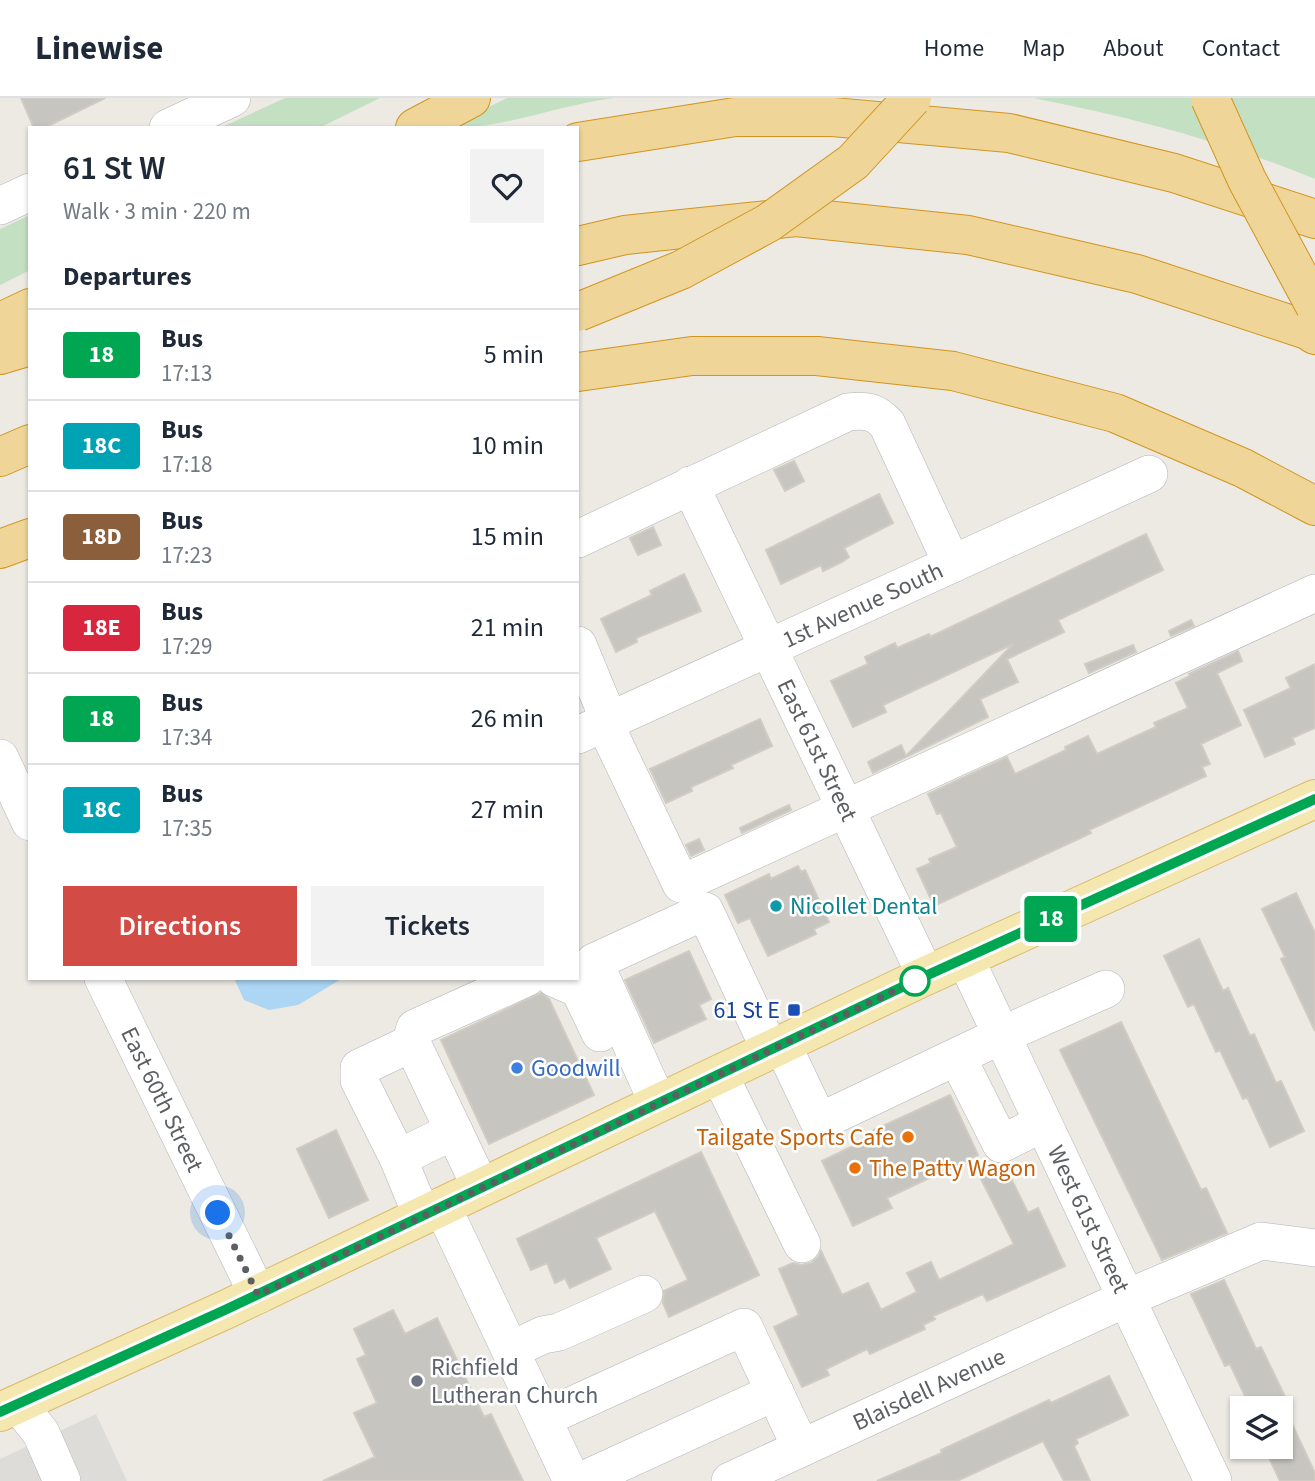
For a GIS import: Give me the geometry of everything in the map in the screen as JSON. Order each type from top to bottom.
[{"type":"highway","points":[[419,126],[471,98]]},
{"type":"highway","points":[[579,313],[681,270],[768,223],[853,162],[912,98]]},
{"type":"highway","points":[[1210,98],[1247,180],[1315,306]]},
{"type":"highway","points":[[579,142],[735,117],[834,117],[1009,133],[1174,173],[1315,219]]},
{"type":"highway","points":[[579,246],[625,235],[796,217],[968,235],[1137,274],[1307,330],[1315,335]]},
{"type":"highway","points":[[0,327],[9,317],[28,309]]},
{"type":"highway","points":[[0,355],[28,347]]},
{"type":"highway","points":[[579,372],[692,356],[817,356],[953,371],[1115,413],[1243,468],[1315,506]]},
{"type":"highway","points":[[0,457],[28,445]]},
{"type":"highway","points":[[0,549],[28,539]]},
{"type":"main road","points":[[9,1408],[258,1295],[926,976],[1315,799]]},
{"type":"street","points":[[172,126],[232,98]]},
{"type":"street","points":[[0,206],[28,193]]},
{"type":"street","points":[[579,539],[848,412],[863,410],[877,414],[887,424],[952,564]]},
{"type":"street","name":"1st Avenue South","points":[[592,728],[952,564],[1068,493],[1149,474]]},
{"type":"street","name":"East 61st Street","points":[[690,485],[926,976]]},
{"type":"street","points":[[579,647],[604,708],[592,728],[611,737],[681,884],[1315,593]]},
{"type":"street","points":[[0,758],[28,818]]},
{"type":"street","points":[[648,1108],[594,962],[705,911],[776,1047],[820,1122],[1002,1035],[1106,989]]},
{"type":"street","name":"West 61st Street","points":[[965,958],[1127,1298],[1202,1477]]},
{"type":"street","name":"East 60th Street","points":[[104,980],[258,1295]]},
{"type":"street","points":[[481,1188],[412,1043],[415,1028],[522,980]]},
{"type":"street","points":[[559,980],[579,989],[648,1108]]},
{"type":"street","points":[[412,1043],[359,1068],[359,1080],[398,1158],[432,1211],[511,1350],[572,1481]]},
{"type":"street","points":[[957,1057],[1001,1143],[1043,1123]]},
{"type":"street","points":[[719,1074],[802,1244]]},
{"type":"street","points":[[398,1158],[454,1131]]},
{"type":"street","name":"Blaisdell Avenue","points":[[730,1481],[1127,1298],[1261,1241],[1315,1248]]},
{"type":"street","points":[[511,1350],[644,1294]]},
{"type":"street","points":[[544,1418],[744,1327],[802,1448]]},
{"type":"street","points":[[581,1481],[775,1392]]},
{"type":"street","points":[[9,1408],[41,1433],[62,1481]]},
{"type":"shaded area","points":[[96,1414],[127,1481],[0,1481],[0,1459]]},
{"type":"green space","points":[[285,98],[380,98],[323,126],[224,126]]},
{"type":"green space","points":[[507,98],[614,98],[492,124],[450,126]]},
{"type":"green space","points":[[1033,98],[1315,98],[1315,179],[1176,131]]},
{"type":"green space","points":[[28,216],[28,271],[0,285],[0,229]]},
{"type":"water","points":[[235,980],[340,980],[298,1005],[269,1010],[244,1000]]},
{"type":"building","points":[[21,98],[105,98],[48,126],[33,126]]},
{"type":"building","points":[[794,461],[804,481],[785,491],[774,470]]},
{"type":"building","points":[[879,494],[893,523],[844,548],[849,557],[842,562],[823,571],[821,565],[781,584],[766,550]]},
{"type":"building","points":[[653,527],[661,545],[638,555],[630,538]]},
{"type":"building","points":[[1146,534],[1163,570],[1058,620],[1064,632],[1007,659],[1018,682],[980,699],[988,717],[873,773],[868,762],[901,745],[906,756],[1013,644],[883,705],[886,712],[853,727],[831,681],[868,664],[865,657],[895,643],[897,648],[929,634],[930,637]]},
{"type":"building","points":[[684,574],[701,611],[636,638],[637,642],[616,652],[601,619],[652,595],[650,591]]},
{"type":"building","points":[[1191,620],[1194,626],[1171,636],[1169,631]]},
{"type":"building","points":[[1133,645],[1136,652],[1089,673],[1085,664]]},
{"type":"building","points":[[1238,651],[1242,661],[1217,673],[1241,725],[1201,744],[1210,764],[1202,767],[1206,776],[934,906],[917,869],[931,863],[929,859],[957,847],[941,813],[937,814],[928,794],[1007,757],[1015,774],[1066,750],[1065,747],[1088,736],[1097,754],[1156,727],[1154,723],[1188,708],[1176,683]]},
{"type":"building","points":[[1315,664],[1315,728],[1292,738],[1295,744],[1265,757],[1244,710],[1291,688],[1286,678]]},
{"type":"building","points":[[760,719],[772,746],[731,765],[733,768],[691,787],[692,791],[666,803],[650,769]]},
{"type":"building","points":[[789,805],[791,810],[742,833],[740,828]]},
{"type":"building","points":[[699,839],[704,850],[691,856],[686,845]]},
{"type":"building","name":"Nicollet Dental","points":[[798,866],[801,872],[805,870],[829,922],[814,929],[816,934],[768,956],[750,918],[738,923],[725,895],[769,874],[771,879]]},
{"type":"building","points":[[1296,893],[1315,933],[1315,1031],[1281,959],[1285,957],[1262,909]]},
{"type":"building","points":[[1199,939],[1223,991],[1228,988],[1250,1036],[1254,1034],[1276,1083],[1281,1081],[1304,1131],[1270,1147],[1247,1097],[1243,1099],[1220,1050],[1216,1052],[1194,1004],[1188,1007],[1164,956]]},
{"type":"building","points":[[689,951],[711,999],[699,1005],[706,1019],[654,1043],[625,980]]},
{"type":"building","name":"Goodwill","points":[[541,993],[549,999],[594,1095],[489,1144],[441,1040]]},
{"type":"building","points":[[1121,1022],[1201,1190],[1206,1188],[1227,1233],[1162,1260],[1060,1050]]},
{"type":"building","points":[[950,1095],[978,1155],[887,1198],[892,1208],[853,1226],[822,1161],[876,1135],[874,1130]]},
{"type":"building","points":[[336,1130],[368,1200],[329,1218],[297,1149]]},
{"type":"building","points":[[701,1152],[759,1275],[669,1317],[663,1303],[664,1291],[688,1280],[655,1211],[596,1238],[611,1269],[570,1288],[565,1278],[555,1283],[547,1263],[531,1270],[517,1239]]},
{"type":"building","points":[[1004,1164],[1028,1213],[1038,1208],[1065,1266],[987,1301],[983,1294],[933,1316],[935,1319],[923,1325],[925,1329],[870,1354],[867,1349],[826,1369],[829,1375],[802,1387],[774,1327],[799,1315],[779,1269],[793,1263],[811,1263],[821,1251],[842,1295],[868,1283],[881,1310],[917,1292],[907,1273],[931,1262],[939,1280],[1014,1244],[979,1175]]},
{"type":"building","points":[[1224,1280],[1256,1349],[1261,1347],[1285,1396],[1245,1396],[1230,1364],[1225,1366],[1191,1294]]},
{"type":"building","name":"Richfield Lutheran Church","points":[[393,1310],[405,1334],[437,1318],[484,1417],[491,1414],[523,1481],[323,1481],[375,1457],[354,1413],[377,1403],[357,1359],[366,1355],[354,1329]]},
{"type":"building","points":[[1109,1376],[1128,1415],[1076,1439],[1078,1443],[1074,1446],[1090,1481],[1064,1481],[1043,1441],[957,1481],[877,1481],[942,1453],[941,1450],[1049,1400],[1051,1403]]},
{"type":"building","points":[[1293,1426],[1315,1473],[1315,1481],[1280,1481],[1270,1459],[1293,1459]]},
{"type":"bus line","name":"18","points":[[0,1412],[227,1309],[921,978],[1315,799]]},
{"type":"place","name":"Nicollet Dental","points":[[776,906]]},
{"type":"place","name":"61 St E","points":[[794,1010]]},
{"type":"place","name":"Goodwill","points":[[517,1068]]},
{"type":"place","name":"Tailgate Sports Cafe","points":[[908,1137]]},
{"type":"place","name":"The Patty Wagon","points":[[855,1168]]},
{"type":"place","name":"Richfield Lutheran Church","points":[[417,1381]]},
{"type":"route","points":[[218,1213],[258,1295],[921,978],[915,981]]}]
